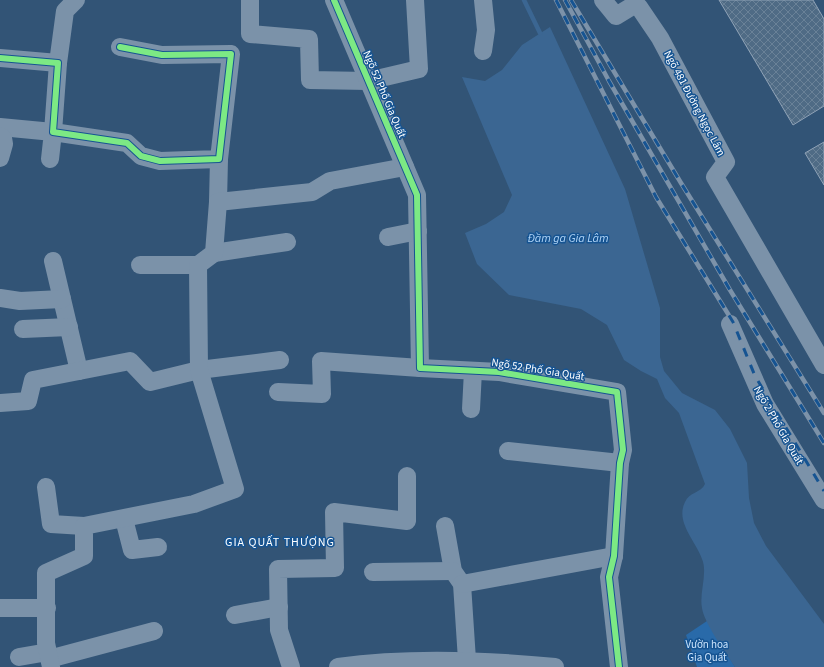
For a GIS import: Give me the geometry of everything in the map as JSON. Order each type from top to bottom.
[{"type":"street","points":[[50,159],[58,63],[65,11],[76,0]]},
{"type":"street","points":[[250,0],[250,34],[309,39],[310,80],[368,82],[419,69],[415,0]]},
{"type":"street","name":"Ngõ 52 Phố Gia Quất","points":[[334,0],[417,195],[420,368],[499,372],[617,392],[623,450],[620,463],[614,556],[609,577],[619,667]]},
{"type":"street","points":[[483,0],[486,30],[483,51]]},
{"type":"street","name":"Ngõ 481 Đường Ngọc Lâm","points":[[603,0],[616,16],[634,5],[639,7],[660,38],[726,162],[715,177],[824,365]]},
{"type":"street","points":[[120,47],[162,55],[231,54],[219,159],[218,202],[214,253]]},
{"type":"street","points":[[0,58],[58,63]]},
{"type":"street","points":[[0,127],[53,132],[127,143],[140,156],[160,161],[219,159]]},
{"type":"street","points":[[0,136],[3,138],[4,144],[0,158]]},
{"type":"street","points":[[218,202],[312,192],[330,181],[405,167]]},
{"type":"street","points":[[388,237],[418,231]]},
{"type":"street","points":[[140,266],[198,265],[214,253],[287,242]]},
{"type":"street","points":[[53,261],[79,371]]},
{"type":"street","points":[[46,487],[52,524],[84,526],[194,504],[235,489],[199,370],[198,265]]},
{"type":"street","points":[[0,298],[20,301],[62,299]]},
{"type":"street","name":"Ngõ 2 Phố Gia Quất","points":[[730,324],[765,404],[824,500]]},
{"type":"street","points":[[22,329],[69,327]]},
{"type":"street","points":[[0,403],[28,401],[33,380],[130,361],[150,382],[199,370],[280,360]]},
{"type":"street","points":[[278,392],[322,394],[321,361],[420,368]]},
{"type":"street","points":[[471,409],[473,371]]},
{"type":"street","points":[[508,451],[620,463]]},
{"type":"street","points":[[291,667],[279,630],[278,569],[335,568],[334,512],[407,521],[407,476]]},
{"type":"street","points":[[124,519],[132,550],[158,547]]},
{"type":"street","points":[[49,659],[46,643],[46,573],[84,556],[84,526]]},
{"type":"street","points":[[445,526],[458,578],[467,660]]},
{"type":"street","points":[[373,572],[458,578],[614,556]]},
{"type":"street","points":[[235,615],[279,607]]},
{"type":"street","points":[[0,608],[47,608]]},
{"type":"street","points":[[19,657],[49,659],[154,630]]},
{"type":"street","points":[[338,667],[467,660],[504,665],[555,667]]},
{"type":"green space","name":"Vườn hoa Gia Quất","points":[[707,621],[735,667],[697,667],[686,635]]},
{"type":"water","name":"Đầm ga Gia Lâm","points":[[550,27],[625,189],[660,308],[660,357],[664,371],[682,393],[715,410],[730,429],[747,463],[749,498],[754,523],[766,546],[824,624],[824,667],[735,667],[711,630],[702,608],[701,602],[704,565],[699,552],[684,524],[683,509],[689,496],[701,489],[705,484],[679,413],[665,398],[657,379],[624,360],[607,325],[581,309],[509,295],[477,264],[465,233],[486,224],[504,212],[512,195],[462,77],[485,81],[502,70],[522,45]]},
{"type":"building","points":[[719,0],[813,0],[824,19],[824,106],[793,125]]},
{"type":"building","points":[[824,142],[824,185],[805,153]]},
{"type":"waterway","points":[[524,0],[540,33]]},
{"type":"railway","points":[[556,0],[656,197],[733,322],[755,376],[824,491]]},
{"type":"railway","points":[[565,0],[609,81],[730,290],[824,443]]},
{"type":"railway","points":[[571,0],[681,183],[824,413]]},
{"type":"cycle path","points":[[334,0],[417,195],[420,368],[499,372],[617,392],[623,450],[620,463],[614,556],[609,577],[619,667]]},
{"type":"cycle path","points":[[0,58],[58,63],[53,132],[127,143],[141,156],[160,161],[219,159],[231,54],[162,55],[120,47]]},
{"type":"district","name":"GIA QUẤT THƯỢNG","points":[[280,542]]}]
